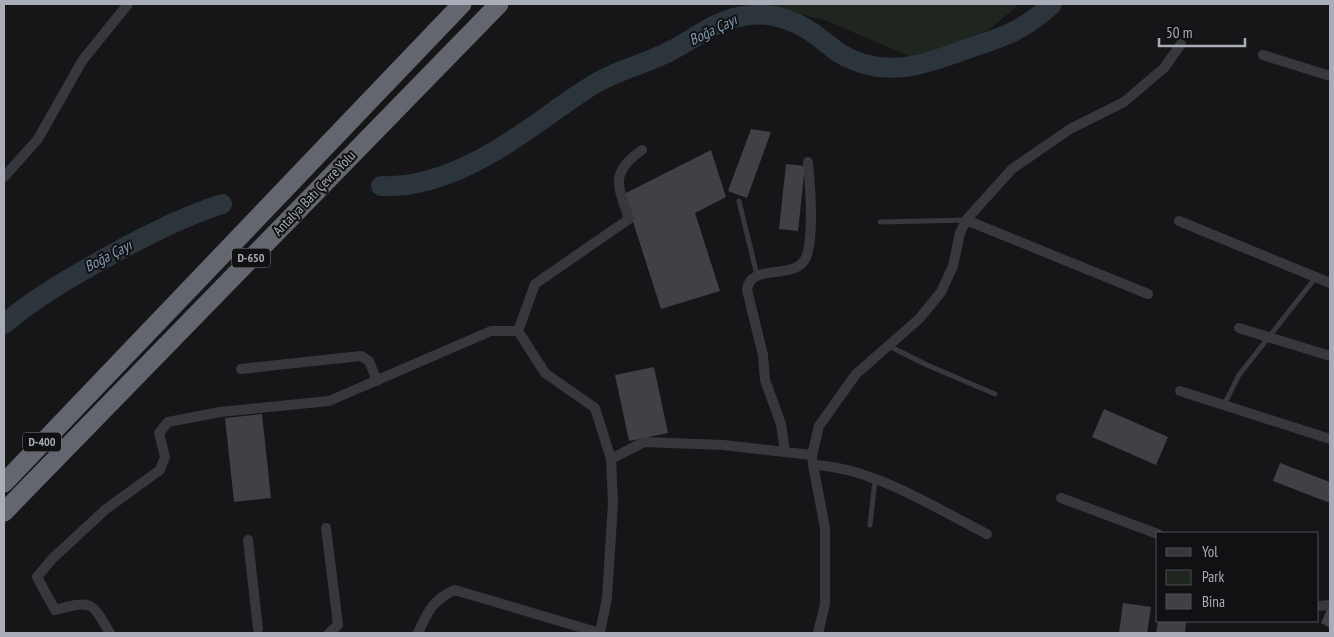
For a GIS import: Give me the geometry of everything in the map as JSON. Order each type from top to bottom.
[{"type":"highway","name":"Antalya Batı Çevre Yolu","points":[[4,483],[462,4]]},
{"type":"highway","name":"Antalya Batı Çevre Yolu","points":[[4,512],[499,4]]},
{"type":"street","points":[[4,177],[38,139],[82,61],[128,4]]},
{"type":"street","points":[[818,633],[825,604],[825,528],[812,460],[819,426],[856,374],[919,319],[941,292],[953,266],[960,233],[966,220],[1012,169],[1070,129],[1124,102],[1164,68],[1181,44]]},
{"type":"street","points":[[1263,55],[1330,76]]},
{"type":"street","points":[[518,331],[535,284],[629,219],[620,192],[619,176],[628,160],[642,150]]},
{"type":"street","points":[[785,452],[781,424],[765,380],[763,355],[747,290],[750,282],[757,275],[790,271],[800,265],[805,258],[810,238],[808,162]]},
{"type":"street","points":[[966,220],[1148,294]]},
{"type":"street","points":[[1179,221],[1330,282]]},
{"type":"street","points":[[1239,328],[1268,339],[1330,356]]},
{"type":"street","points":[[110,633],[94,607],[88,604],[55,610],[37,577],[39,571],[106,509],[160,470],[165,457],[159,433],[168,422],[220,412],[329,401],[491,330],[518,331]]},
{"type":"street","points":[[418,633],[426,614],[440,596],[455,590],[600,633],[606,598],[614,503],[611,459],[595,408],[545,373],[518,331]]},
{"type":"street","points":[[241,369],[361,356],[369,361],[377,381]]},
{"type":"street","points":[[1180,391],[1330,439]]},
{"type":"street","points":[[611,459],[644,442],[723,445],[785,452],[848,469],[876,480],[987,534]]},
{"type":"street","points":[[1062,498],[1156,533]]},
{"type":"street","points":[[326,528],[338,626],[329,633]]},
{"type":"street","points":[[248,540],[256,632]]},
{"type":"lane","points":[[739,200],[757,275]]},
{"type":"lane","points":[[880,222],[966,220]]},
{"type":"lane","points":[[1224,405],[1239,375],[1316,277]]},
{"type":"lane","points":[[888,346],[995,394]]},
{"type":"lane","points":[[870,525],[876,480]]},
{"type":"green space","points":[[762,4],[1020,4],[992,27],[928,64],[824,20]]},
{"type":"building","points":[[751,129],[771,132],[747,198],[728,191]]},
{"type":"building","points":[[711,150],[726,197],[695,213],[720,291],[661,309],[624,194]]},
{"type":"building","points":[[786,164],[805,166],[798,231],[779,229]]},
{"type":"building","points":[[654,367],[668,433],[629,441],[615,375]]},
{"type":"building","points":[[1104,409],[1168,437],[1156,465],[1092,437]]},
{"type":"building","points":[[262,414],[271,498],[234,502],[225,418]]},
{"type":"building","points":[[1280,463],[1330,482],[1330,503],[1273,481]]},
{"type":"building","points":[[1123,603],[1151,607],[1147,633],[1119,633]]},
{"type":"building","points":[[1328,607],[1330,608],[1330,628],[1321,623]]},
{"type":"building","points":[[1158,622],[1186,622],[1185,633],[1156,633]]},
{"type":"waterway","name":"Boğa Çayı","points":[[381,186],[405,185],[428,180],[451,173],[474,162],[517,137],[598,82],[665,54],[713,26],[729,19],[758,14],[777,17],[805,28],[847,58],[868,65],[897,68],[939,59],[1002,37],[1032,21],[1052,4]]},
{"type":"waterway","name":"Boğa Çayı","points":[[4,324],[48,292],[127,246],[185,218],[222,204]]}]
